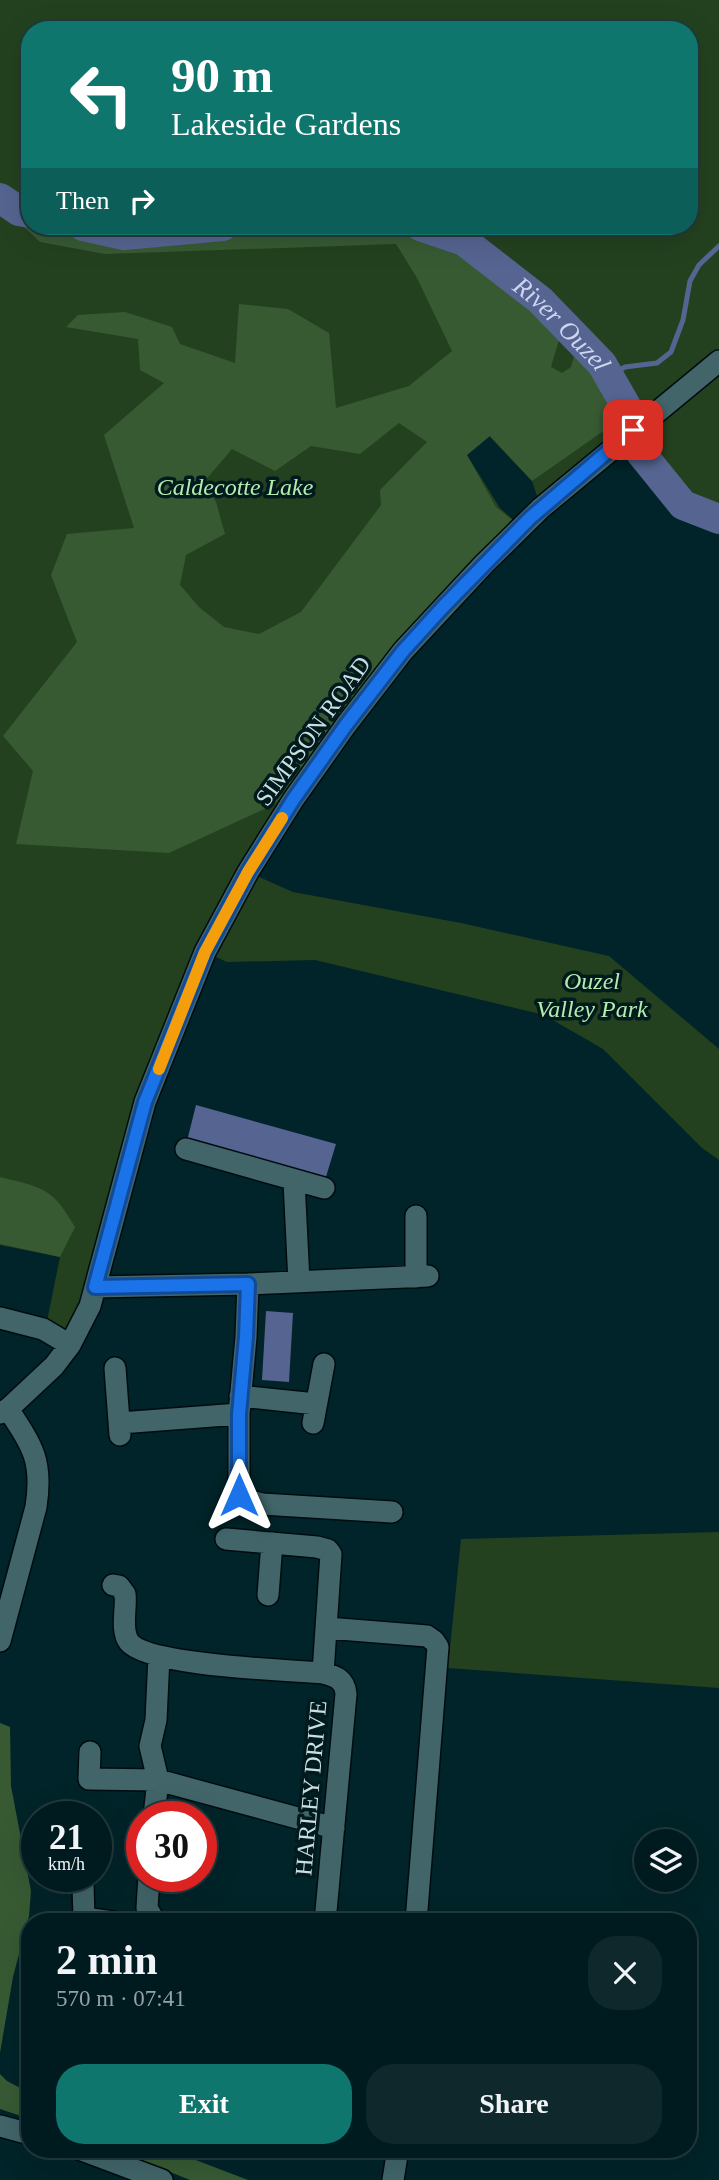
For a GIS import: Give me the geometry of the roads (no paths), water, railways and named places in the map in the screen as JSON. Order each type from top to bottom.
[{"type":"street","name":"SIMPSON ROAD","points":[[4,1411],[54,1366],[70,1345],[89,1306],[145,1102],[205,952],[248,872],[293,800],[403,651],[443,607],[530,518],[719,361]]},
{"type":"street","points":[[186,1149],[324,1188]]},
{"type":"street","points":[[294,1181],[299,1282]]},
{"type":"street","points":[[95,1287],[422,1277],[416,1216]]},
{"type":"street","points":[[248,1284],[240,1405],[239,1495],[262,1504],[392,1512]]},
{"type":"street","points":[[0,1318],[43,1329],[70,1345]]},
{"type":"street","points":[[115,1368],[120,1429],[240,1405],[315,1413],[324,1364]]},
{"type":"street","points":[[0,1641],[36,1507],[39,1485],[38,1463],[25,1435],[4,1411]]},
{"type":"street","points":[[226,1539],[272,1543],[268,1595]]},
{"type":"street","name":"HARLEY DRIVE","points":[[272,1543],[322,1548],[331,1555],[323,1673]]},
{"type":"street","name":"HARLEY DRIVE","points":[[113,1586],[119,1586],[125,1594],[126,1638],[136,1648],[179,1660],[323,1673],[339,1678],[346,1690],[326,1913]]},
{"type":"street","points":[[327,1628],[427,1636],[438,1647],[417,1913]]},
{"type":"street","points":[[156,1801],[158,1780],[150,1746],[156,1720],[159,1656]]},
{"type":"street","points":[[90,1752],[89,1779],[158,1780],[334,1828]]},
{"type":"street","points":[[83,1892],[84,1913]]},
{"type":"street","points":[[147,1892],[149,1913]]},
{"type":"street","points":[[0,2126],[21,2132]]},
{"type":"street","points":[[103,2158],[162,2180]]},
{"type":"street","points":[[393,2180],[397,2158]]},
{"type":"water","points":[[196,1105],[336,1144],[325,1180],[187,1141]]},
{"type":"water","points":[[266,1311],[293,1313],[289,1382],[262,1380]]},
{"type":"waterway","name":"River Ouzel","points":[[0,198],[21,211]]},
{"type":"waterway","name":"River Ouzel","points":[[446,235],[464,241],[540,300],[602,364],[626,406],[641,453],[683,505],[719,519]]},
{"type":"waterway","points":[[609,376],[625,367],[657,363],[671,352],[683,320],[690,281],[699,265],[719,246]]},
{"type":"park label","name":"Caldecotte Lake","points":[[235,487]]},
{"type":"park label","name":"Ouzel Valley Park","points":[[592,995]]}]
